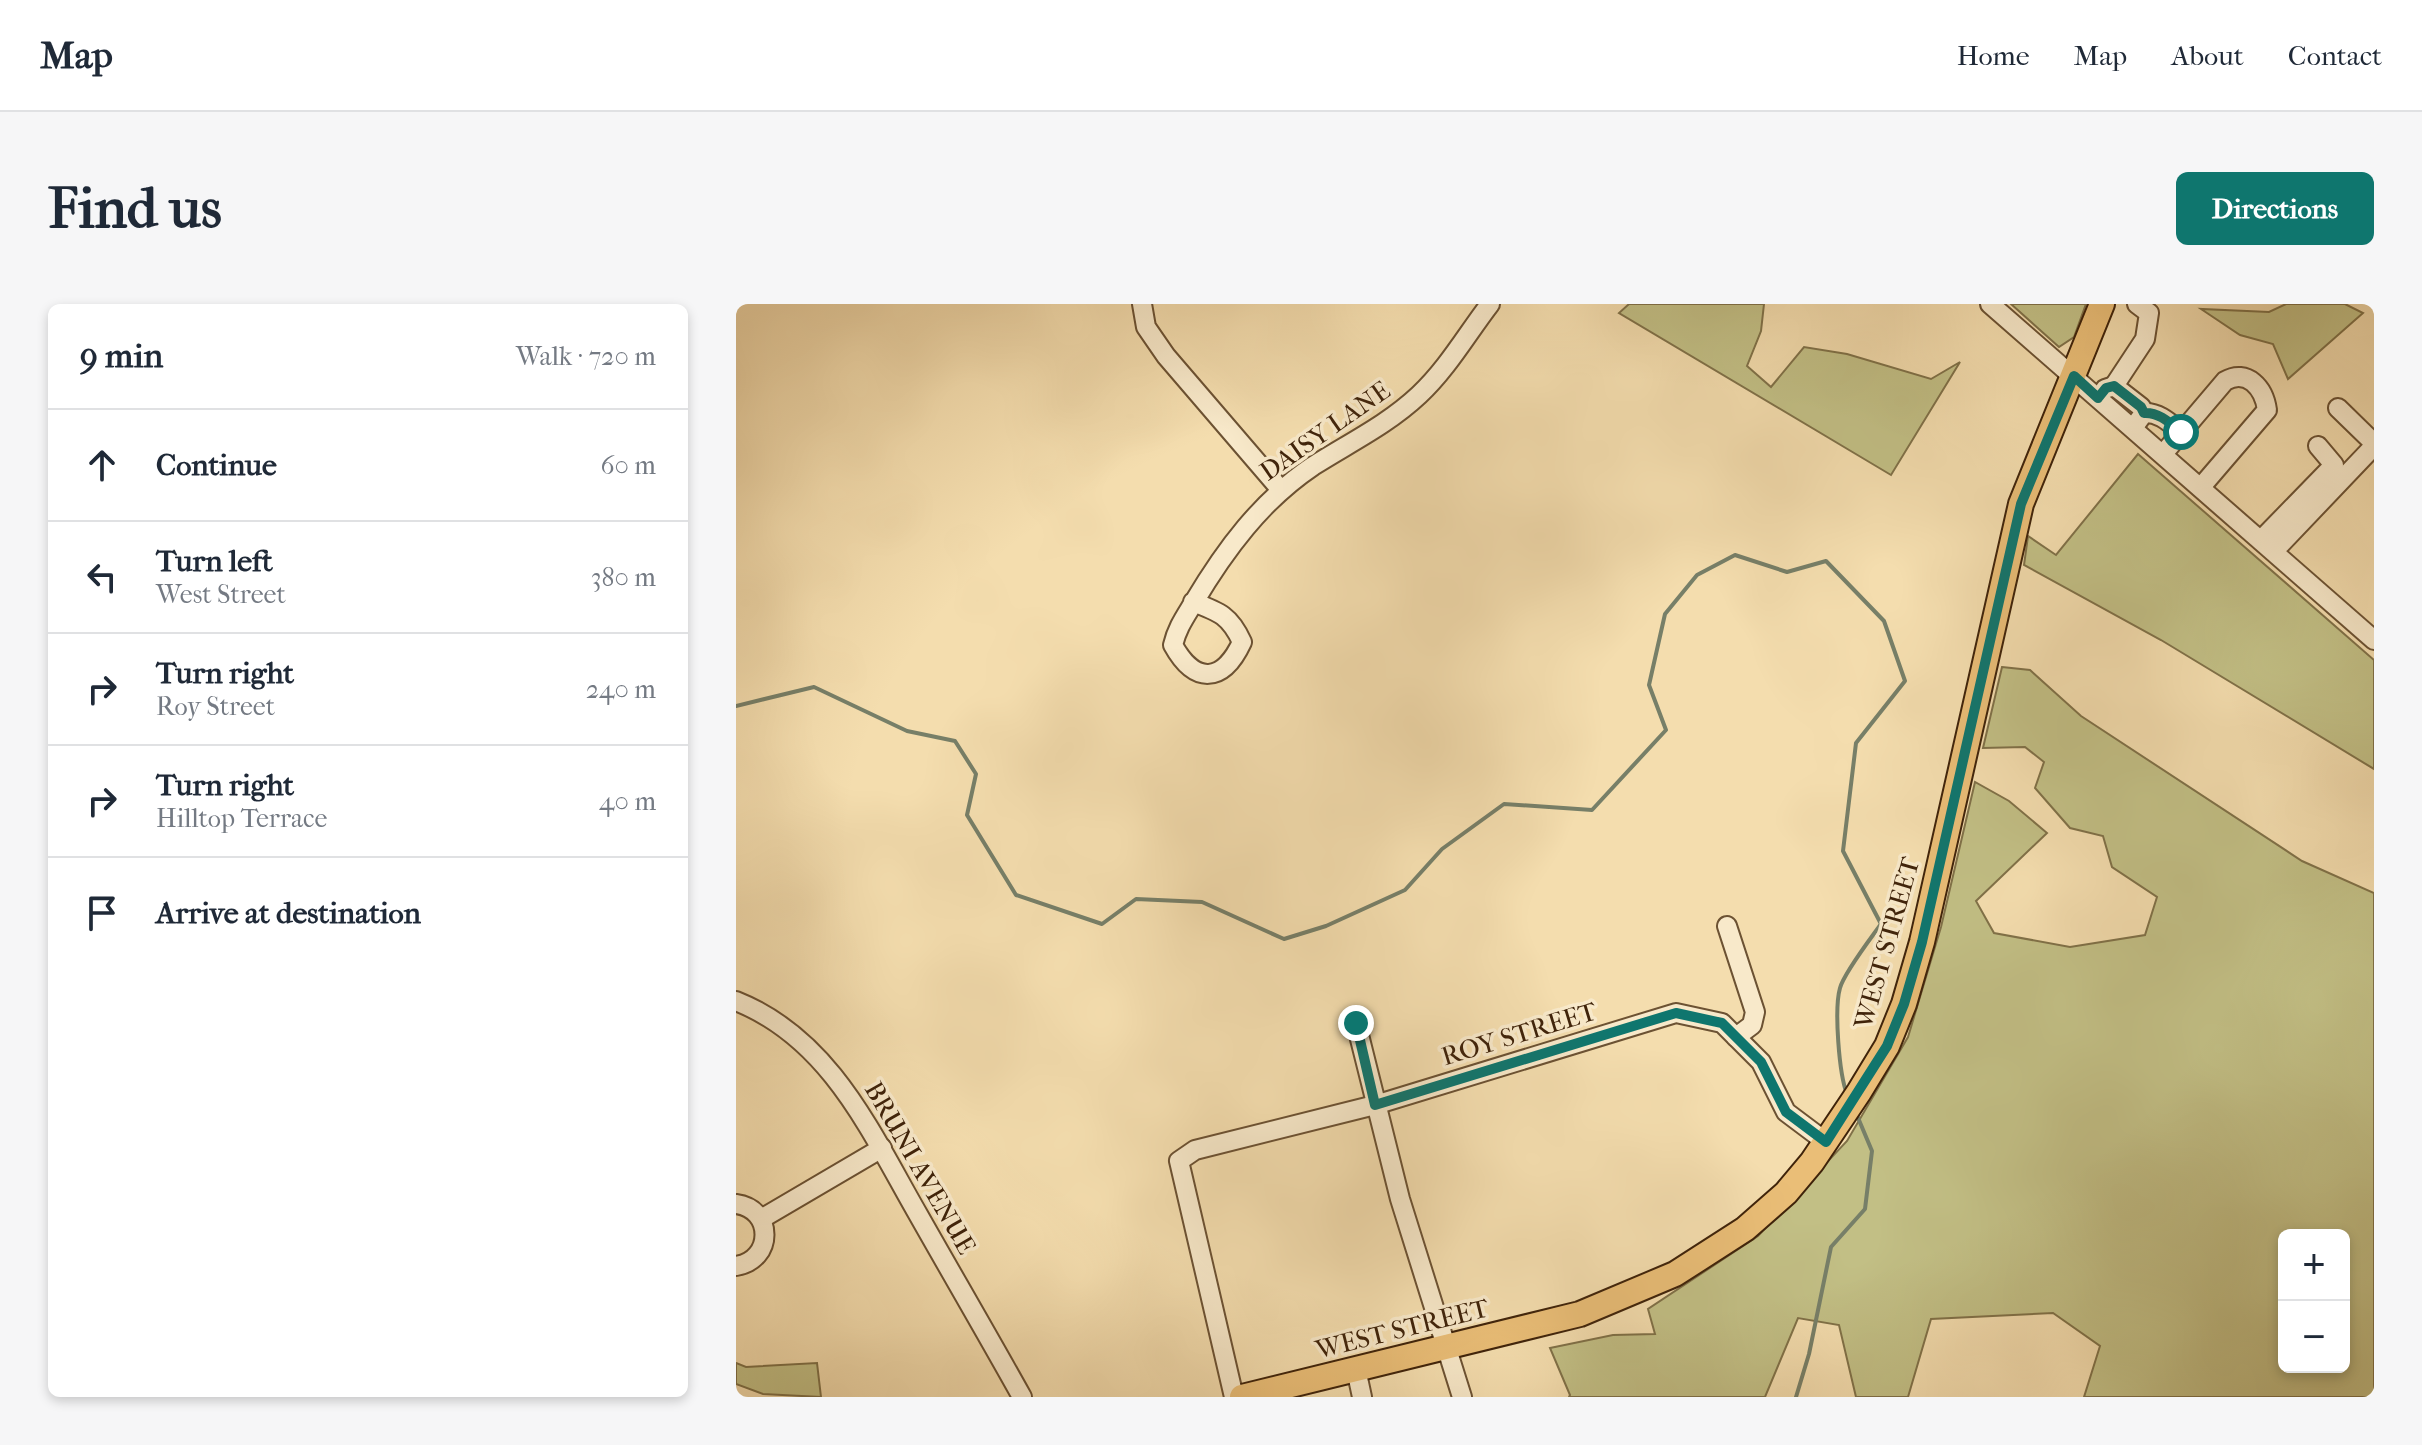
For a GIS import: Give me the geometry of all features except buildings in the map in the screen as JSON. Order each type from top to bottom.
[{"type":"main road","name":"WEST STREET","points":[[1242,1397],[1580,1314],[1675,1274],[1745,1229],[1786,1193],[1826,1142],[1859,1092],[1887,1046],[1904,1004],[1926,927],[2021,504],[2102,304]]},
{"type":"street","points":[[1142,304],[1146,327],[1166,356],[1281,490]]},
{"type":"street","name":"DAISY LANE","points":[[1193,602],[1207,578],[1251,520],[1281,490],[1314,466],[1372,432],[1420,395],[1436,379],[1490,304]]},
{"type":"street","points":[[1990,304],[2098,398],[2138,421],[2163,454],[2374,640]]},
{"type":"street","points":[[2098,398],[2106,388],[2114,386],[2145,339],[2149,313],[2137,304]]},
{"type":"street","points":[[2163,454],[2225,381],[2233,376],[2245,377],[2260,388],[2267,410],[2201,487]]},
{"type":"street","points":[[2114,386],[2141,407],[2138,421]]},
{"type":"street","points":[[2267,546],[2374,445],[2338,408]]},
{"type":"street","points":[[2138,421],[2151,413],[2181,432]]},
{"type":"street","points":[[2267,546],[2334,465],[2318,446]]},
{"type":"street","points":[[1727,926],[1755,1012],[1752,1025],[1736,1037]]},
{"type":"street","name":"BRUNI AVENUE","points":[[736,1001],[772,1019],[809,1048],[843,1088],[882,1148],[1022,1397]]},
{"type":"street","name":"ROY STREET","points":[[1234,1397],[1179,1161],[1195,1150],[1375,1105],[1676,1013],[1722,1023],[1761,1062],[1786,1112],[1826,1142]]},
{"type":"street","points":[[1356,1023],[1375,1105],[1462,1397]]},
{"type":"street","points":[[761,1219],[882,1148]]},
{"type":"street","points":[[736,1204],[750,1208],[761,1219],[766,1235],[762,1250],[750,1262],[736,1266]]},
{"type":"street","points":[[1356,1369],[1362,1397]]},
{"type":"shaded area","points":[[1629,304],[1764,304],[1761,331],[1747,366],[1771,387],[1804,347],[1847,354],[1931,379],[1960,362],[1891,475],[1619,313]]},
{"type":"shaded area","points":[[2011,304],[2086,304],[2074,337],[2059,347]]},
{"type":"shaded area","points":[[2286,304],[2345,304],[2363,313],[2288,379],[2273,344],[2240,335],[2201,309],[2269,312]]},
{"type":"shaded area","points":[[2138,454],[2374,660],[2374,769],[2161,640],[2024,565],[2028,536],[2056,555]]},
{"type":"shaded area","points":[[2002,667],[2030,670],[2081,716],[2302,861],[2374,893],[2374,1397],[2084,1397],[2100,1346],[2053,1313],[1931,1319],[1908,1397],[1856,1397],[1839,1325],[1798,1318],[1765,1397],[1569,1397],[1550,1348],[1613,1335],[1655,1334],[1648,1309],[1758,1236],[1847,1141],[1908,1037],[1941,927],[1975,782],[2009,801],[2047,833],[1976,901],[1994,933],[2070,947],[2145,935],[2157,897],[2112,867],[2103,836],[2070,828],[2035,788],[2044,762],[2025,747],[1983,748]]},
{"type":"shaded area","points":[[736,1363],[746,1367],[817,1363],[821,1397],[763,1394],[736,1384]]},
{"type":"waterway","points":[[736,706],[814,687],[907,731],[955,741],[976,774],[967,815],[1016,895],[1102,924],[1136,899],[1202,902],[1284,939],[1326,926],[1405,890],[1442,849],[1504,804],[1592,810],[1666,730],[1649,685],[1665,614],[1697,575],[1735,555],[1787,572],[1826,561],[1884,621],[1905,681],[1856,743],[1843,851],[1881,924],[1840,988],[1838,1041],[1847,1094]]},
{"type":"waterway","points":[[1796,1397],[1809,1354],[1831,1247],[1865,1209],[1872,1151],[1856,1113]]},
{"type":"route","points":[[1356,1023],[1375,1105],[1676,1013],[1722,1023],[1761,1062],[1786,1112],[1826,1142],[1887,1046],[1904,1004],[1922,942],[2021,504],[2074,376],[2098,398],[2106,388],[2114,386],[2120,389],[2144,413],[2163,418],[2181,432]]}]
